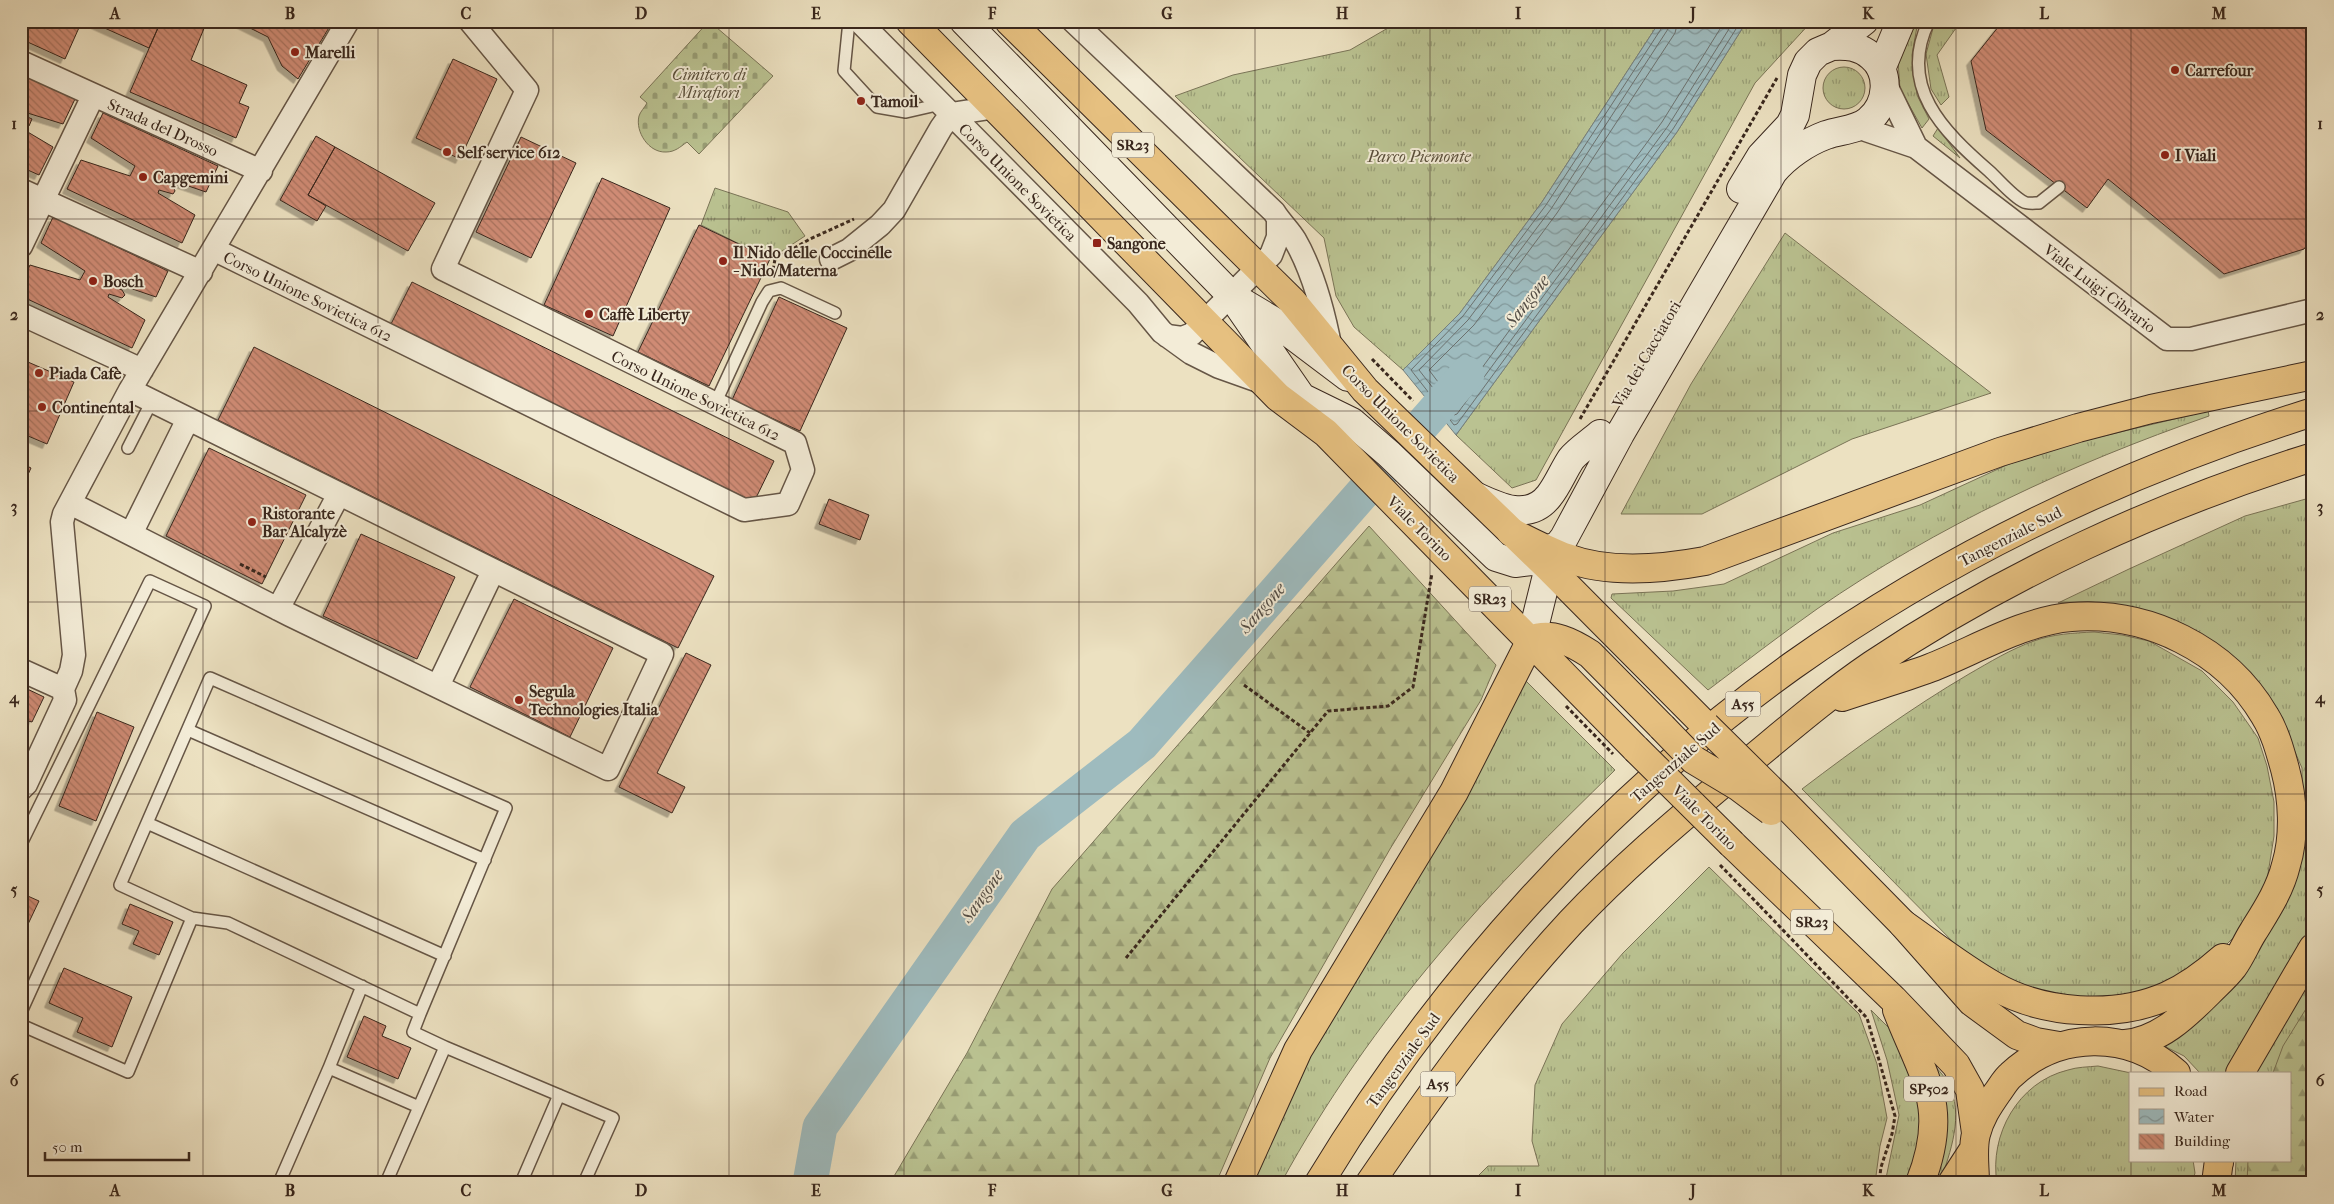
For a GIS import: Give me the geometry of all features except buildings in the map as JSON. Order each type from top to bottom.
[{"type":"main road","name":"Corso Unione Sovietica","points":[[910,21],[1278,397],[1332,439],[1384,492]]},
{"type":"main road","name":"Corso Unione Sovietica","points":[[1009,21],[1292,301],[1372,397],[1471,494]]},
{"type":"main road","points":[[1552,559],[1602,566],[1672,567],[1705,562],[1908,488],[2000,452],[2069,430],[2151,409],[2313,375]]},
{"type":"main road","name":"Tangenziale Sud","points":[[1319,1183],[1381,1088],[1421,1033],[1470,970],[1536,894],[1610,819],[1731,714],[1792,666],[1870,615],[1945,570],[2023,527],[2167,463],[2256,430],[2313,412]]},
{"type":"main road","name":"A55","points":[[1370,1183],[1473,1037],[1571,922],[1645,848],[1817,706],[1895,651],[1950,617],[2017,580],[2152,517],[2270,471],[2313,457]]},
{"type":"main road","name":"Viale Torino","points":[[1384,492],[1636,749],[1893,999],[1956,1065],[1964,1076],[1970,1090],[1975,1141],[1975,1183]]},
{"type":"main road","name":"SR23","points":[[1471,494],[1511,532],[1552,559]]},
{"type":"main road","points":[[1583,602],[1687,706],[1777,807]]},
{"type":"main road","points":[[1238,1183],[1298,1050],[1454,792],[1531,640],[1546,637],[1567,641],[1590,654],[1694,760],[1777,807],[1812,833],[1902,924],[1972,1002],[2017,1035],[2036,1042],[2059,1046],[2102,1041],[2125,1044],[2141,1043],[2153,1038],[2183,1016],[2233,967],[2277,891],[2287,865],[2291,826],[2288,778],[2278,744],[2265,715],[2250,694],[2230,672],[2211,656],[2184,640],[2156,628],[2130,620],[2070,617],[2045,622],[2013,633],[1930,668],[1817,706]]},
{"type":"main road","points":[[1902,924],[1994,986],[2035,1002],[2080,1010],[2145,1004],[2166,996],[2202,975],[2253,932]]},
{"type":"main road","points":[[2241,1072],[2313,948]]},
{"type":"main road","name":"SP502","points":[[1893,999],[1921,1065],[1932,1100],[1934,1132],[1920,1183]]},
{"type":"main road","points":[[2125,1044],[2161,1059],[2175,1072]]},
{"type":"main road","points":[[1952,1183],[1975,1141],[1986,1109],[2010,1075],[2045,1052],[2059,1046]]},
{"type":"street","name":"Corso Unione Sovietica 612","points":[[25,777],[65,700],[63,689],[81,653],[68,544],[62,522],[64,514],[130,390],[348,21]]},
{"type":"street","name":"Corso Unione Sovietica 612","points":[[214,250],[744,510],[788,504],[803,470],[794,443],[443,269],[527,90],[470,21]]},
{"type":"street","name":"Corso Unione Sovietica","points":[[859,21],[1138,303],[1167,336],[1205,360],[1265,384]]},
{"type":"street","points":[[964,21],[1231,295],[1332,439]]},
{"type":"street","name":"Corso Unione Sovietica","points":[[1073,21],[1278,218],[1294,238],[1302,254],[1325,318],[1332,351]]},
{"type":"street","name":"Via dei Cacciatori","points":[[1531,640],[1564,505],[1590,427],[1752,169],[1792,120],[1798,106],[1790,81],[1802,75],[1808,62],[1818,52],[1832,46],[1864,21]]},
{"type":"street","name":"Via dei Cacciatori","points":[[1552,559],[1575,520],[1620,434],[1773,172],[1806,145],[1824,136],[1850,129],[1869,121],[1878,111],[1884,98],[1883,76],[1901,21]]},
{"type":"street","points":[[1832,46],[1846,45],[1860,48],[1872,57],[1883,76],[1916,147]]},
{"type":"street","name":"Strada del Drosso","points":[[21,62],[92,96],[261,171]]},
{"type":"street","points":[[1790,81],[1808,113],[1818,122],[1830,128],[1850,129],[1916,147]]},
{"type":"street","name":"Strada del Drosso","points":[[21,246],[92,96]]},
{"type":"street","name":"Corso Unione Sovietica","points":[[946,109],[996,107]]},
{"type":"street","points":[[831,259],[849,250],[880,225],[894,210],[941,128],[946,109]]},
{"type":"street","name":"Viale Luigi Cibrario","points":[[1916,147],[2167,338],[2191,339],[2313,310]]},
{"type":"street","points":[[21,190],[201,272]]},
{"type":"street","points":[[1167,336],[1182,338],[1192,334],[1258,269],[1271,255],[1275,247],[1279,229],[1278,218]]},
{"type":"street","points":[[1231,295],[1274,322],[1372,397]]},
{"type":"street","points":[[21,314],[142,370]]},
{"type":"street","points":[[70,503],[278,609],[608,769],[662,654],[130,390]]},
{"type":"street","points":[[1301,397],[1352,422],[1408,471],[1496,557],[1515,563],[1552,559],[1568,576],[1583,602]]},
{"type":"street","points":[[130,534],[188,419]]},
{"type":"street","points":[[1471,494],[1506,509],[1518,511],[1536,508],[1549,496],[1590,427]]},
{"type":"street","points":[[278,609],[339,494]]},
{"type":"street","points":[[438,686],[493,571]]},
{"type":"street","points":[[21,670],[63,689]]},
{"type":"lane","points":[[849,21],[844,71],[876,107],[906,112],[946,109]]},
{"type":"lane","points":[[1929,21],[1921,38],[1919,77],[1931,110],[1952,136],[2024,202],[2039,203],[2060,187]]},
{"type":"lane","points":[[715,404],[762,302],[769,291],[781,288],[834,313]]},
{"type":"lane","points":[[128,448],[152,401]]},
{"type":"lane","points":[[21,844],[150,581],[204,606],[21,1012]]},
{"type":"lane","points":[[420,1014],[228,923],[192,918],[120,885],[210,678],[506,808],[413,1032],[613,1118],[584,1183]]},
{"type":"lane","points":[[188,730],[485,860]]},
{"type":"lane","points":[[147,823],[445,956]]},
{"type":"lane","points":[[21,1025],[128,1072],[192,918]]},
{"type":"lane","points":[[279,1183],[362,986]]},
{"type":"lane","points":[[386,1183],[445,1047]]},
{"type":"lane","points":[[329,1068],[419,1107]]},
{"type":"lane","points":[[521,1183],[559,1095]]},
{"type":"path","points":[[1590,427],[1770,89],[1790,81]]},
{"type":"path","points":[[769,291],[775,258],[810,239]]},
{"type":"path","points":[[255,572],[266,577]]},
{"type":"path","points":[[1126,958],[1328,711],[1388,706],[1413,688],[1432,573]]},
{"type":"path","points":[[1244,685],[1310,733]]},
{"type":"path","points":[[1760,906],[1867,1018],[1881,1060],[1895,1116],[1892,1134],[1881,1167],[1879,1183]]},
{"type":"green space","name":"Cimitero di Mirafiori","points":[[709,21],[773,76],[699,154],[687,142],[672,151],[666,152],[654,149],[641,135],[639,129],[639,116],[647,103],[640,97]]},
{"type":"green space","name":"Parco Piemonte","points":[[1400,21],[1660,21],[1542,202],[1460,313],[1403,370],[1354,327],[1336,296],[1324,238],[1175,96],[1233,75],[1350,50]]},
{"type":"green space","points":[[1747,21],[1812,21],[1755,83],[1536,480],[1512,488],[1456,435],[1677,132]]},
{"type":"green space","points":[[1905,21],[1918,21],[1912,55],[1917,95],[1929,119],[1922,128],[1900,89],[1897,47]]},
{"type":"green space","points":[[1935,21],[1961,21],[1937,55],[1949,97],[1941,105],[1931,89],[1926,54]]},
{"type":"green space","points":[[1844,67],[1859,73],[1865,88],[1859,103],[1844,109],[1829,103],[1823,88],[1829,73]]},
{"type":"green space","points":[[1938,128],[1960,158],[1933,136]]},
{"type":"green space","points":[[715,188],[788,212],[805,236],[770,259],[701,225]]},
{"type":"green space","points":[[1785,233],[1991,393],[1852,439],[1702,514],[1621,514],[1691,384]]},
{"type":"green space","points":[[2208,411],[2209,416],[2056,476],[1957,524],[1909,551],[1817,609],[1708,690],[1611,598],[1612,594],[1673,591],[1724,584],[1833,533],[1920,505],[2009,464],[2074,443]]},
{"type":"green space","points":[[2313,497],[2313,933],[2229,1072],[2199,1072],[2184,1056],[2166,1047],[2166,1040],[2243,966],[2276,922],[2295,877],[2302,836],[2302,768],[2275,706],[2235,658],[2183,624],[2131,607],[2091,602],[2058,603],[2245,516]]},
{"type":"green space","points":[[1369,526],[1496,665],[1481,700],[1390,849],[1270,1058],[1216,1183],[890,1183],[967,1053],[1052,889]]},
{"type":"green space","points":[[2094,632],[2122,635],[2149,641],[2202,671],[2233,702],[2258,738],[2267,766],[2274,802],[2274,836],[2267,880],[2252,911],[2237,934],[2214,957],[2158,991],[2101,1001],[2028,992],[1961,950],[1802,789],[1905,715],[1947,687],[2001,656],[2025,644],[2048,637]]},
{"type":"green space","points":[[1526,681],[1615,770],[1503,882],[1418,980],[1354,1064],[1316,1123],[1281,1183],[1251,1183],[1325,1024],[1456,813]]},
{"type":"green space","points":[[1709,867],[1859,1014],[1877,1064],[1887,1118],[1880,1146],[1875,1183],[1471,1183],[1488,1166],[1539,1166],[1532,1141],[1535,1085],[1562,1024],[1623,953]]},
{"type":"green space","points":[[2313,967],[2313,1183],[2235,1183],[2236,1162],[2292,1162],[2292,1072],[2251,1072]]},
{"type":"green space","points":[[2309,1004],[2313,1008],[2313,1183],[2247,1183],[2248,1162],[2292,1162],[2292,1072],[2273,1072],[2283,1046]]},
{"type":"green space","points":[[1871,1010],[1895,1034],[1923,1106],[1922,1143],[1909,1183],[1885,1183],[1899,1115],[1887,1060]]},
{"type":"green space","points":[[1931,1061],[1948,1083],[1953,1095],[1956,1121],[1948,1159],[1940,1183],[1928,1183]]},
{"type":"green space","points":[[2098,1066],[2129,1073],[2129,1162],[2193,1162],[2195,1173],[2192,1183],[1997,1183],[1998,1147],[2003,1129],[2021,1098],[2050,1076],[2079,1068]]},
{"type":"water","points":[[1660,21],[1747,21],[1677,132],[1456,435],[1403,370],[1460,313],[1542,202]]},
{"type":"waterway","name":"Sangone","points":[[810,1183],[820,1127],[1025,835],[1142,744],[1467,374]]},
{"type":"place","name":"Marelli","points":[[295,52]]},
{"type":"place","name":"Carrefour","points":[[2175,70]]},
{"type":"place","name":"Tamoil","points":[[861,101]]},
{"type":"place","name":"Self service 612","points":[[447,152]]},
{"type":"place","name":"I Viali","points":[[2165,155]]},
{"type":"place","name":"Capgemini","points":[[143,177]]},
{"type":"place","name":"Sangone","points":[[1097,243]]},
{"type":"place","name":"Il Nido delle Coccinelle - Nido/Materna","points":[[723,261]]},
{"type":"place","name":"Bosch","points":[[93,281]]},
{"type":"place","name":"Caffè Liberty","points":[[589,314]]},
{"type":"place","name":"Piada Cafè","points":[[39,373]]},
{"type":"place","name":"Continental","points":[[42,407]]},
{"type":"place","name":"Ristorante Bar Alcalyzè","points":[[252,522]]},
{"type":"place","name":"Segula Technologies Italia","points":[[519,700]]}]
